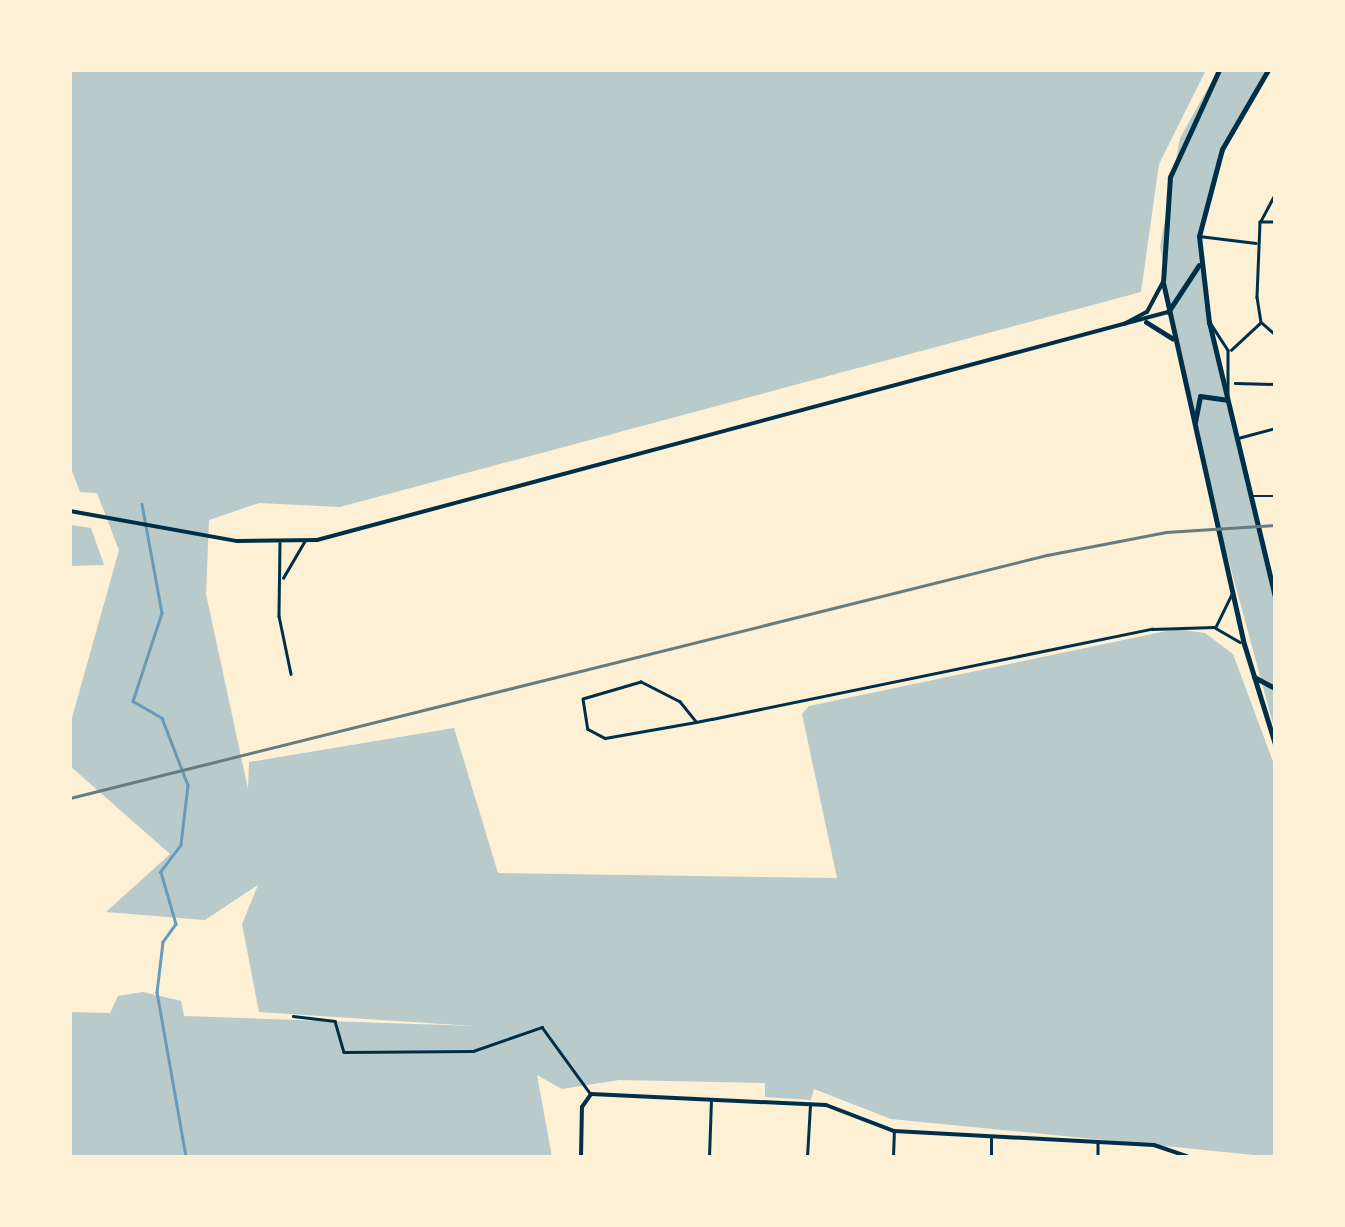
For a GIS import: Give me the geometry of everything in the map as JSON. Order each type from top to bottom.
[{"type":"main road","points":[[1219,70],[1170,177],[1163,282],[1220,547],[1252,674],[1275,744]]},
{"type":"main road","points":[[1268,70],[1222,149],[1200,236],[1200,264],[1209,322],[1275,596]]},
{"type":"main road","points":[[1168,312],[1200,264]]},
{"type":"main road","points":[[1146,322],[1173,340]]},
{"type":"main road","points":[[1195,434],[1197,398],[1227,400]]},
{"type":"main road","points":[[1252,674],[1275,688]]},
{"type":"street","points":[[1275,194],[1260,222],[1258,243],[1261,322],[1275,334]]},
{"type":"street","points":[[1260,222],[1275,222]]},
{"type":"street","points":[[1200,236],[1258,243]]},
{"type":"street","points":[[1120,326],[1146,312],[1163,282]]},
{"type":"street","points":[[70,511],[198,536],[305,540],[1146,322],[1168,312]]},
{"type":"street","points":[[1209,322],[1228,350],[1234,383],[1227,400]]},
{"type":"street","points":[[1228,350],[1261,322]]},
{"type":"street","points":[[1234,383],[1275,384]]},
{"type":"street","points":[[1236,438],[1275,428]]},
{"type":"street","points":[[1251,500],[1275,496]]},
{"type":"street","points":[[280,540],[280,627],[291,674]]},
{"type":"street","points":[[282,579],[305,540]]},
{"type":"street","points":[[1214,627],[1232,593]]},
{"type":"street","points":[[696,722],[680,702],[641,682],[583,699],[588,729],[604,738],[696,722],[1152,629],[1214,627],[1244,644]]},
{"type":"street","points":[[293,1016],[336,1022],[344,1052],[473,1051],[542,1027],[591,1094],[581,1157]]},
{"type":"street","points":[[591,1094],[810,1104],[894,1132],[1098,1142],[1188,1157]]},
{"type":"street","points":[[709,1157],[711,1100]]},
{"type":"street","points":[[807,1157],[810,1104]]},
{"type":"street","points":[[893,1157],[894,1132]]},
{"type":"street","points":[[990,1157],[991,1137]]},
{"type":"street","points":[[1098,1142],[1098,1157]]},
{"type":"shaded area","points":[[70,70],[1206,70],[1159,164],[1141,292],[340,507],[259,503],[209,520],[206,594],[248,789],[249,762],[454,728],[498,873],[837,878],[802,714],[809,706],[1176,629],[1205,633],[1233,654],[1275,767],[1275,1157],[891,1119],[814,1089],[811,1100],[765,1097],[765,1083],[619,1080],[562,1089],[537,1075],[552,1157],[70,1157],[70,1012],[110,1013],[118,996],[143,992],[181,1001],[184,1016],[474,1026],[259,1012],[242,924],[258,885],[205,920],[106,912],[170,854],[70,766],[70,725],[119,550],[97,493],[80,492],[70,466]]},
{"type":"shaded area","points":[[1218,70],[1267,70],[1221,149],[1201,237],[1209,322],[1275,590],[1275,731],[1195,437],[1160,247],[1180,138]]},
{"type":"shaded area","points":[[70,525],[91,528],[104,565],[70,566]]},
{"type":"waterway","points":[[142,504],[162,613],[133,701],[162,718],[188,785],[181,845],[161,872],[176,924],[163,942],[157,992],[186,1157]]},
{"type":"railway","points":[[70,798],[1047,555],[1166,532],[1275,525]]}]
